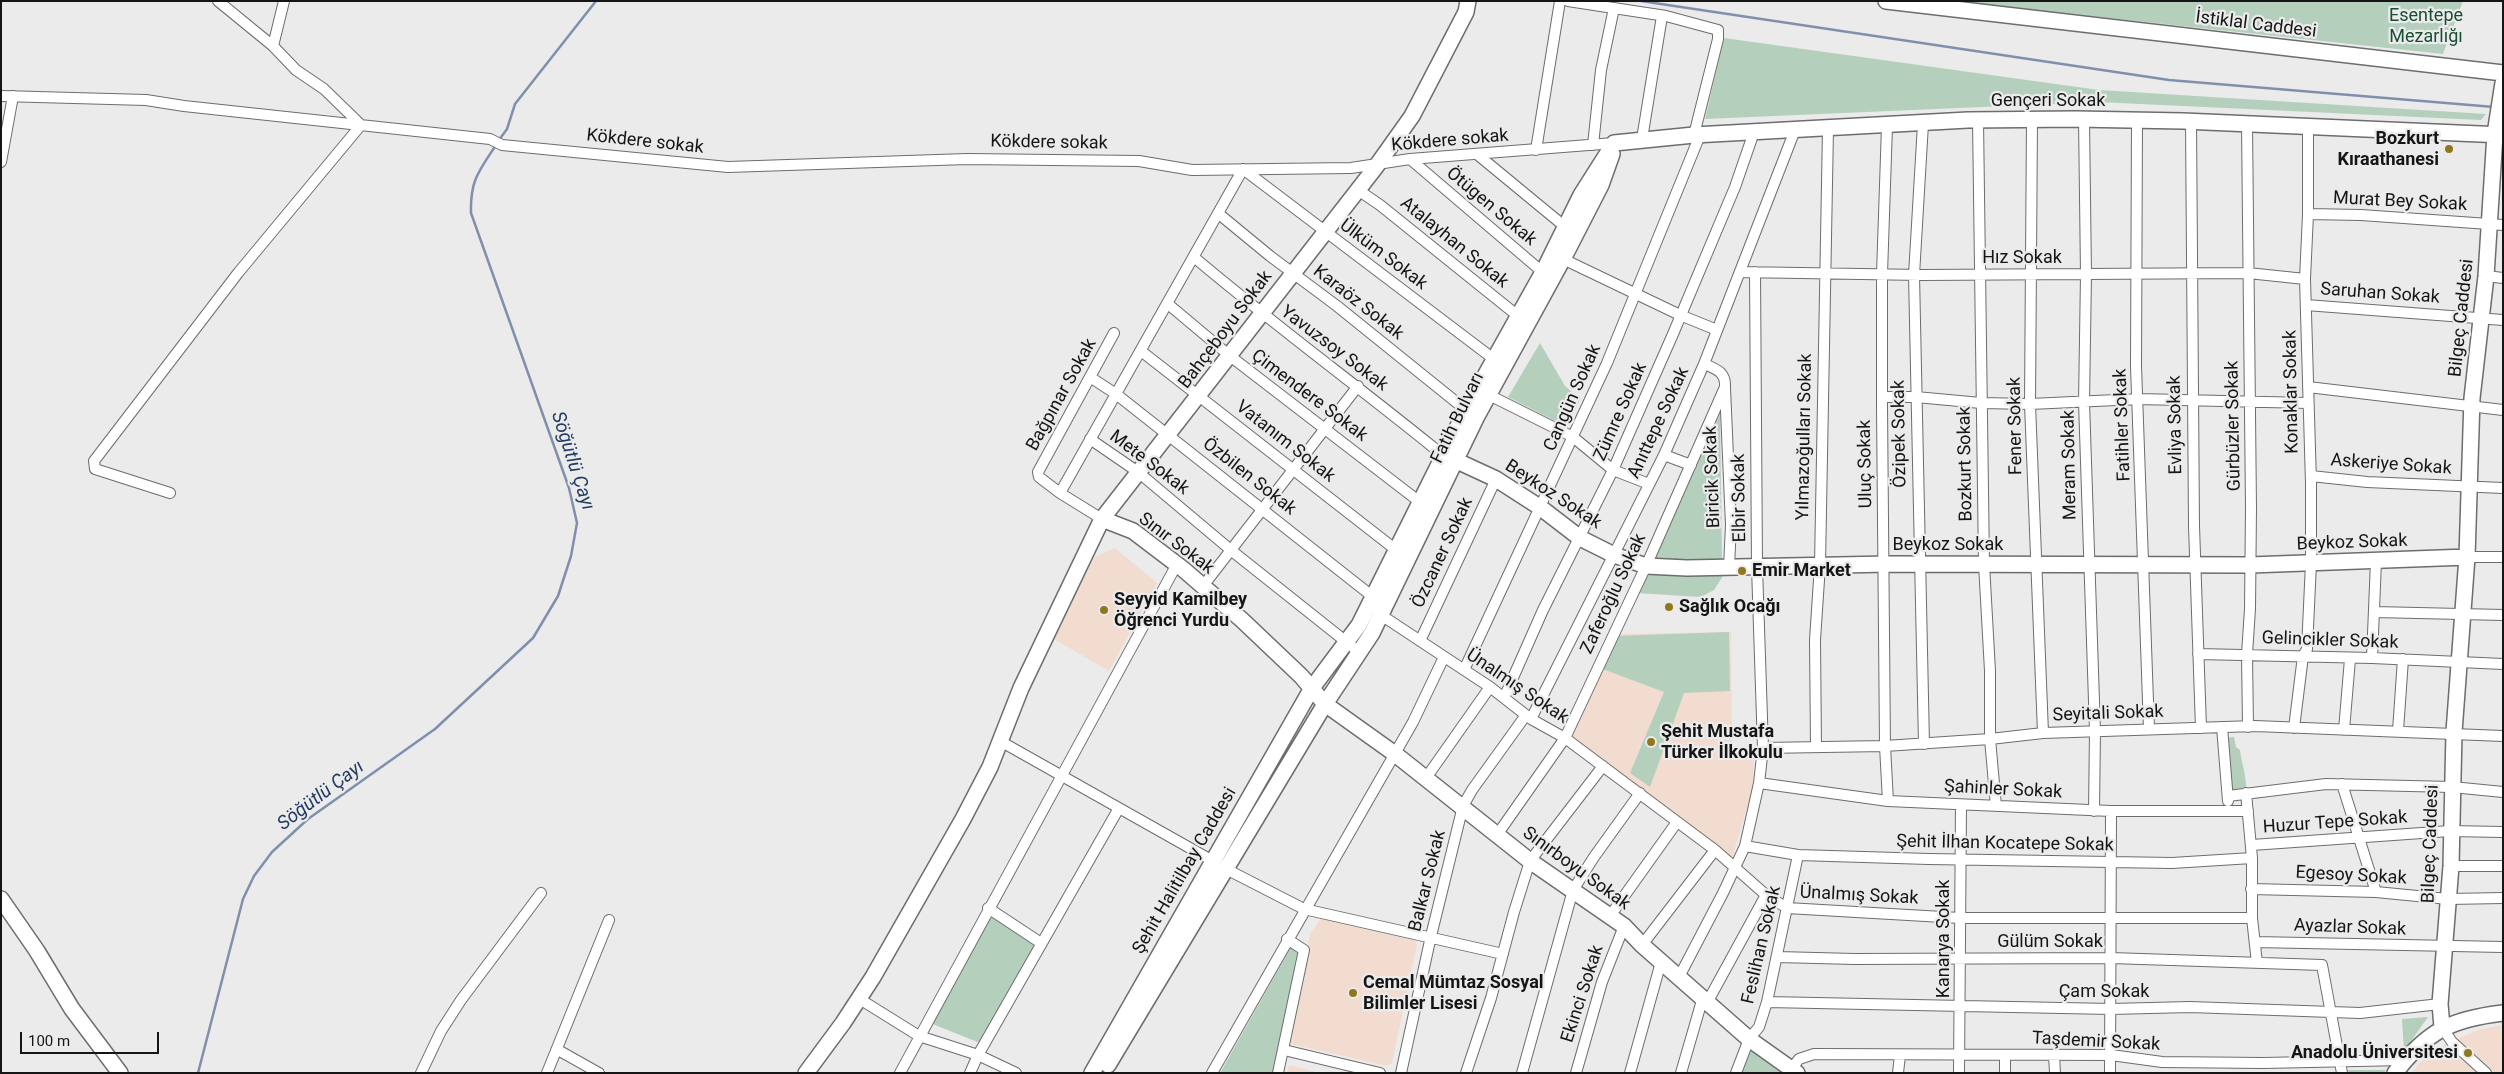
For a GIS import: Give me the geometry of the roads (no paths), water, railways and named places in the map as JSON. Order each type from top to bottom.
[{"type":"street","points":[[218,1],[274,46],[296,70],[324,89],[361,125]]},
{"type":"street","points":[[274,46],[284,1]]},
{"type":"street","name":"Bahçeboyu Sokak","points":[[809,1072],[843,1023],[930,881],[990,767],[1021,688],[1102,519],[1200,396],[1260,313],[1294,273],[1378,164],[1412,116],[1466,12],[1468,1]]},
{"type":"street","points":[[1536,150],[1560,1]]},
{"type":"street","points":[[1568,1],[1662,16],[1642,139]]},
{"type":"street","name":"İstiklal Caddesi","points":[[1886,1],[2503,73]]},
{"type":"street","points":[[1593,145],[1601,70],[1614,8]]},
{"type":"street","name":"Cangün Sokak","points":[[1464,670],[1541,508],[1637,294],[1697,135],[1718,39],[1718,30],[1662,16]]},
{"type":"street","name":"Bilgeç Caddesi","points":[[2442,1027],[2440,1004],[2451,866],[2450,831],[2454,732],[2464,616],[2472,407],[2486,276],[2496,224],[2499,135],[2497,117],[2502,86]]},
{"type":"street","points":[[1,96],[146,100],[361,125]]},
{"type":"street","points":[[1,162],[13,96]]},
{"type":"street","name":"Gençeri Sokak","points":[[1593,145],[1697,135],[1978,120],[2032,119],[2191,121],[2499,135]]},
{"type":"street","name":"Fener Sokak","points":[[2032,119],[2030,404],[2043,733]]},
{"type":"street","name":"Meram Sokak","points":[[2084,119],[2086,274],[2084,402],[2095,731],[2094,811]]},
{"type":"street","name":"Bozkurt Sokak","points":[[1978,120],[1984,564],[1990,671],[1990,740],[1996,806]]},
{"type":"street","name":"Fatihler Sokak","points":[[2137,120],[2138,400],[2149,729]]},
{"type":"street","name":"Evliya Sokak","points":[[2191,121],[2190,274],[2192,400],[2201,728]]},
{"type":"street","name":"Özipek Sokak","points":[[1923,124],[1914,275],[1924,744]]},
{"type":"street","name":"Gürbüzler Sokak","points":[[2247,124],[2250,200],[2248,273],[2250,401],[2248,726]]},
{"type":"street","points":[[170,493],[96,469],[94,461],[238,273],[361,125]]},
{"type":"street","name":"Kökdere sokak","points":[[361,125],[490,138],[502,144],[728,167],[967,159],[1139,161],[1192,170],[1351,168],[1410,159],[1593,145]]},
{"type":"street","name":"Uluç Sokak","points":[[1887,126],[1882,274],[1882,398],[1885,746],[1888,802]]},
{"type":"street","name":"Konaklar Sokak","points":[[2294,728],[2303,656],[2307,650],[2311,563],[2311,476],[2304,279],[2308,214],[2308,126]]},
{"type":"street","name":"Yılmazoğulları Sokak","points":[[1816,746],[1816,640],[1820,565],[1828,129]]},
{"type":"street","name":"Anıttepe Sokak","points":[[1528,717],[1614,555],[1664,455],[1704,364],[1795,130]]},
{"type":"street","name":"Zümre Sokak","points":[[1504,698],[1543,610],[1613,470],[1735,187],[1754,132]]},
{"type":"street","points":[[1547,276],[1563,259],[1590,180],[1614,143]]},
{"type":"street","points":[[1478,155],[1571,231]]},
{"type":"street","name":"Ötügen Sokak","points":[[1410,159],[1547,276]]},
{"type":"street","name":"Mete Sokak","points":[[1243,169],[1195,258],[1090,439],[1138,472],[1232,551],[1359,652]]},
{"type":"street","name":"Ülküm Sokak","points":[[1243,169],[1499,363]]},
{"type":"street","name":"Atalayhan Sokak","points":[[1358,190],[1388,211],[1523,320]]},
{"type":"street","name":"Karaöz Sokak","points":[[1219,214],[1471,414]]},
{"type":"street","name":"Murat Bey Sokak","points":[[2308,214],[2361,215],[2496,224]]},
{"type":"street","points":[[1380,606],[1396,550],[1420,502],[1450,457],[1471,414],[1571,231]]},
{"type":"street","name":"Yavuzsoy Sokak","points":[[1195,258],[1260,313],[1450,457]]},
{"type":"street","points":[[1563,259],[1680,316],[1717,330]]},
{"type":"street","name":"Hız Sokak","points":[[1740,272],[1914,275],[2248,273],[2304,279]]},
{"type":"street","name":"Elbir Sokak","points":[[1679,976],[1745,846],[1759,784],[1763,748],[1757,566],[1754,272]]},
{"type":"street","points":[[2486,276],[2503,278]]},
{"type":"street","name":"Çimendere Sokak","points":[[1168,304],[1230,356],[1432,512]]},
{"type":"street","name":"Saruhan Sokak","points":[[2306,305],[2503,320]]},
{"type":"street","name":"Bağpınar Sokak","points":[[1038,472],[1114,334]]},
{"type":"street","name":"Vatanım Sokak","points":[[1140,351],[1408,560]]},
{"type":"street","name":"Fatih Bulvarı","points":[[1471,414],[1488,395],[1499,363]]},
{"type":"street","points":[[1704,364],[1723,374],[1726,378],[1725,387]]},
{"type":"street","name":"Özbilen Sokak","points":[[1090,377],[1116,394],[1264,510],[1380,606]]},
{"type":"street","points":[[1203,586],[1295,470],[1358,386]]},
{"type":"street","name":"Zaferoğlu Sokak","points":[[1497,835],[1565,738],[1646,566],[1725,387]]},
{"type":"street","name":"Biricik Sokak","points":[[1725,387],[1731,525],[1729,567]]},
{"type":"street","points":[[2308,387],[2503,410]]},
{"type":"street","points":[[1488,395],[1573,437],[1613,470],[1649,484]]},
{"type":"street","points":[[1882,398],[1916,397],[1981,403],[2030,404],[2138,400],[2308,403]]},
{"type":"street","points":[[1060,493],[1090,439]]},
{"type":"street","points":[[1664,455],[1691,465]]},
{"type":"street","name":"Fatih Bulvarı","points":[[1325,704],[1359,652],[1380,606],[1408,560],[1432,512],[1450,457]]},
{"type":"street","name":"Beykoz Sokak","points":[[1450,457],[1496,479],[1541,508],[1580,538],[1614,555],[1646,566],[2195,563],[2250,565],[2467,556]]},
{"type":"street","name":"Sınır Sokak","points":[[1038,472],[1039,477],[1060,493],[1102,519],[1133,532],[1177,564],[1242,620],[1312,688],[1325,704]]},
{"type":"street","name":"Askeriye Sokak","points":[[2311,476],[2367,482],[2503,488]]},
{"type":"street","name":"Özcaner Sokak","points":[[1420,641],[1496,479]]},
{"type":"street","points":[[2467,556],[2503,557]]},
{"type":"street","points":[[2372,658],[2376,561]]},
{"type":"street","points":[[900,1073],[988,908],[1177,564]]},
{"type":"street","name":"Ünalmış Sokak","points":[[1380,606],[1420,641],[1490,687],[1528,717],[1565,738],[1640,793],[1715,850],[1734,869],[1766,895],[1787,908],[1960,918],[2110,920],[2252,918]]},
{"type":"street","name":"Şehit Halitilbay Caddesi","points":[[1092,1073],[1312,688],[1359,625],[1380,606]]},
{"type":"street","points":[[2375,612],[2464,616],[2503,615]]},
{"type":"street","name":"Gelincikler Sokak","points":[[2198,654],[2404,659],[2503,664]]},
{"type":"street","points":[[1212,1073],[1287,939],[1413,722],[1444,657]]},
{"type":"street","points":[[2344,730],[2350,659]]},
{"type":"street","points":[[2398,731],[2404,659]]},
{"type":"street","points":[[1426,778],[1490,687]]},
{"type":"street","name":"Şehit Halitilbay Caddesi","points":[[1104,1073],[1325,704]]},
{"type":"street","name":"Sınırboyu Sokak","points":[[1325,704],[1463,806],[1530,861],[1624,926],[1642,945],[1749,1039],[1792,1071]]},
{"type":"street","name":"Balkar Sokak","points":[[1401,1073],[1431,936],[1463,806],[1472,790],[1528,717]]},
{"type":"street","name":"Seyitali Sokak","points":[[1763,748],[1885,746],[1990,740],[2043,733],[2248,726],[2454,732],[2503,736]]},
{"type":"street","points":[[2222,727],[2228,810]]},
{"type":"street","points":[[1000,741],[1213,861]]},
{"type":"street","points":[[1466,1073],[1491,998],[1530,861],[1603,766]]},
{"type":"street","name":"Şahinler Sokak","points":[[1759,784],[1888,802],[2094,811],[2248,811]]},
{"type":"street","points":[[2228,796],[2342,784],[2452,787],[2503,792]]},
{"type":"street","points":[[2342,784],[2361,837],[2376,892]]},
{"type":"street","points":[[1522,1073],[1573,890],[1640,793]]},
{"type":"street","points":[[2246,793],[2252,845],[2252,918],[2257,963]]},
{"type":"street","name":"Kanarya Sokak","points":[[1959,1073],[1961,805]]},
{"type":"street","points":[[970,1073],[978,1055],[1119,808]]},
{"type":"street","points":[[2110,811],[2112,862],[2110,1073]]},
{"type":"street","points":[[1610,916],[1677,822]]},
{"type":"street","name":"Huzur Tepe Sokak","points":[[2252,845],[2450,831],[2503,832]]},
{"type":"street","name":"Şehit İlhan Kocatepe Sokak","points":[[1745,846],[1798,855],[1960,860],[2172,863],[2252,858]]},
{"type":"street","points":[[1642,945],[1715,850]]},
{"type":"street","name":"Feslihan Sokak","points":[[1736,1073],[1749,1039],[1759,1027],[1767,1002],[1798,855]]},
{"type":"street","points":[[2451,866],[2503,866]]},
{"type":"street","points":[[1226,869],[1304,910],[1431,936],[1503,954]]},
{"type":"street","name":"Egesoy Sokak","points":[[2251,889],[2376,892],[2448,899],[2503,898]]},
{"type":"street","points":[[421,1073],[441,1031],[541,893]]},
{"type":"street","points":[[1682,1073],[1705,999],[1766,895]]},
{"type":"street","points":[[1,899],[37,951],[72,1009],[120,1073]]},
{"type":"street","points":[[988,908],[1041,943]]},
{"type":"street","points":[[547,1073],[558,1050],[609,920]]},
{"type":"street","name":"Ekinci Sokak","points":[[1576,1073],[1602,982],[1624,926]]},
{"type":"street","points":[[1278,1073],[1304,950],[1287,939]]},
{"type":"street","name":"Ayazlar Sokak","points":[[2255,942],[2445,948],[2503,947]]},
{"type":"street","name":"Gülüm Sokak","points":[[1777,957],[2110,958],[2322,965],[2329,1012]]},
{"type":"street","points":[[1630,1073],[1661,962]]},
{"type":"street","points":[[858,998],[919,1036],[978,1055],[1016,1073]]},
{"type":"street","name":"Çam Sokak","points":[[1767,1002],[2111,1009],[2190,1007],[2360,1013],[2440,1004]]},
{"type":"street","points":[[2329,1012],[2341,1068]]},
{"type":"street","points":[[2395,1073],[2405,1060],[2442,1027],[2466,1018],[2503,1013]]},
{"type":"street","points":[[2442,1027],[2452,1042],[2486,1073]]},
{"type":"street","points":[[558,1050],[599,1073]]},
{"type":"street","points":[[1284,1050],[1380,1073]]},
{"type":"street","name":"Taşdemir Sokak","points":[[1792,1071],[1799,1059],[1814,1054],[2111,1055],[2212,1068],[2263,1068],[2314,1062],[2341,1068],[2405,1060]]},
{"type":"street","points":[[1898,1073],[1900,1055]]},
{"type":"street","points":[[2005,1055],[2006,1073]]},
{"type":"street","points":[[2054,1055],[2055,1073]]},
{"type":"street","points":[[2162,1062],[2162,1073]]},
{"type":"street","points":[[2314,1062],[2314,1073]]},
{"type":"waterway","name":"Söğütlü Çayı","points":[[499,140],[507,129],[515,104],[596,1]]},
{"type":"waterway","points":[[1641,1],[2169,80],[2494,107]]},
{"type":"waterway","name":"Söğütlü Çayı","points":[[198,1073],[243,899],[254,876],[272,852],[308,819],[435,729],[533,638],[558,596],[571,556],[577,523],[569,488],[471,213],[474,184],[480,169],[496,145]]},
{"type":"place","name":"Bozkurt Kıraathanesi","points":[[2449,149]]},
{"type":"place","name":"Emir Market","points":[[1742,571]]},
{"type":"place","name":"Sağlık Ocağı","points":[[1669,607]]},
{"type":"place","name":"Seyyid Kamilbey Öğrenci Yurdu","points":[[1104,610]]},
{"type":"place","name":"Şehit Mustafa Türker İlkokulu","points":[[1651,742]]},
{"type":"place","name":"Cemal Mümtaz Sosyal Bilimler Lisesi","points":[[1353,993]]},
{"type":"place","name":"Anadolu Üniversitesi","points":[[2468,1053]]},
{"type":"park label","name":"Esentepe Mezarlığı","points":[[2426,26]]}]
